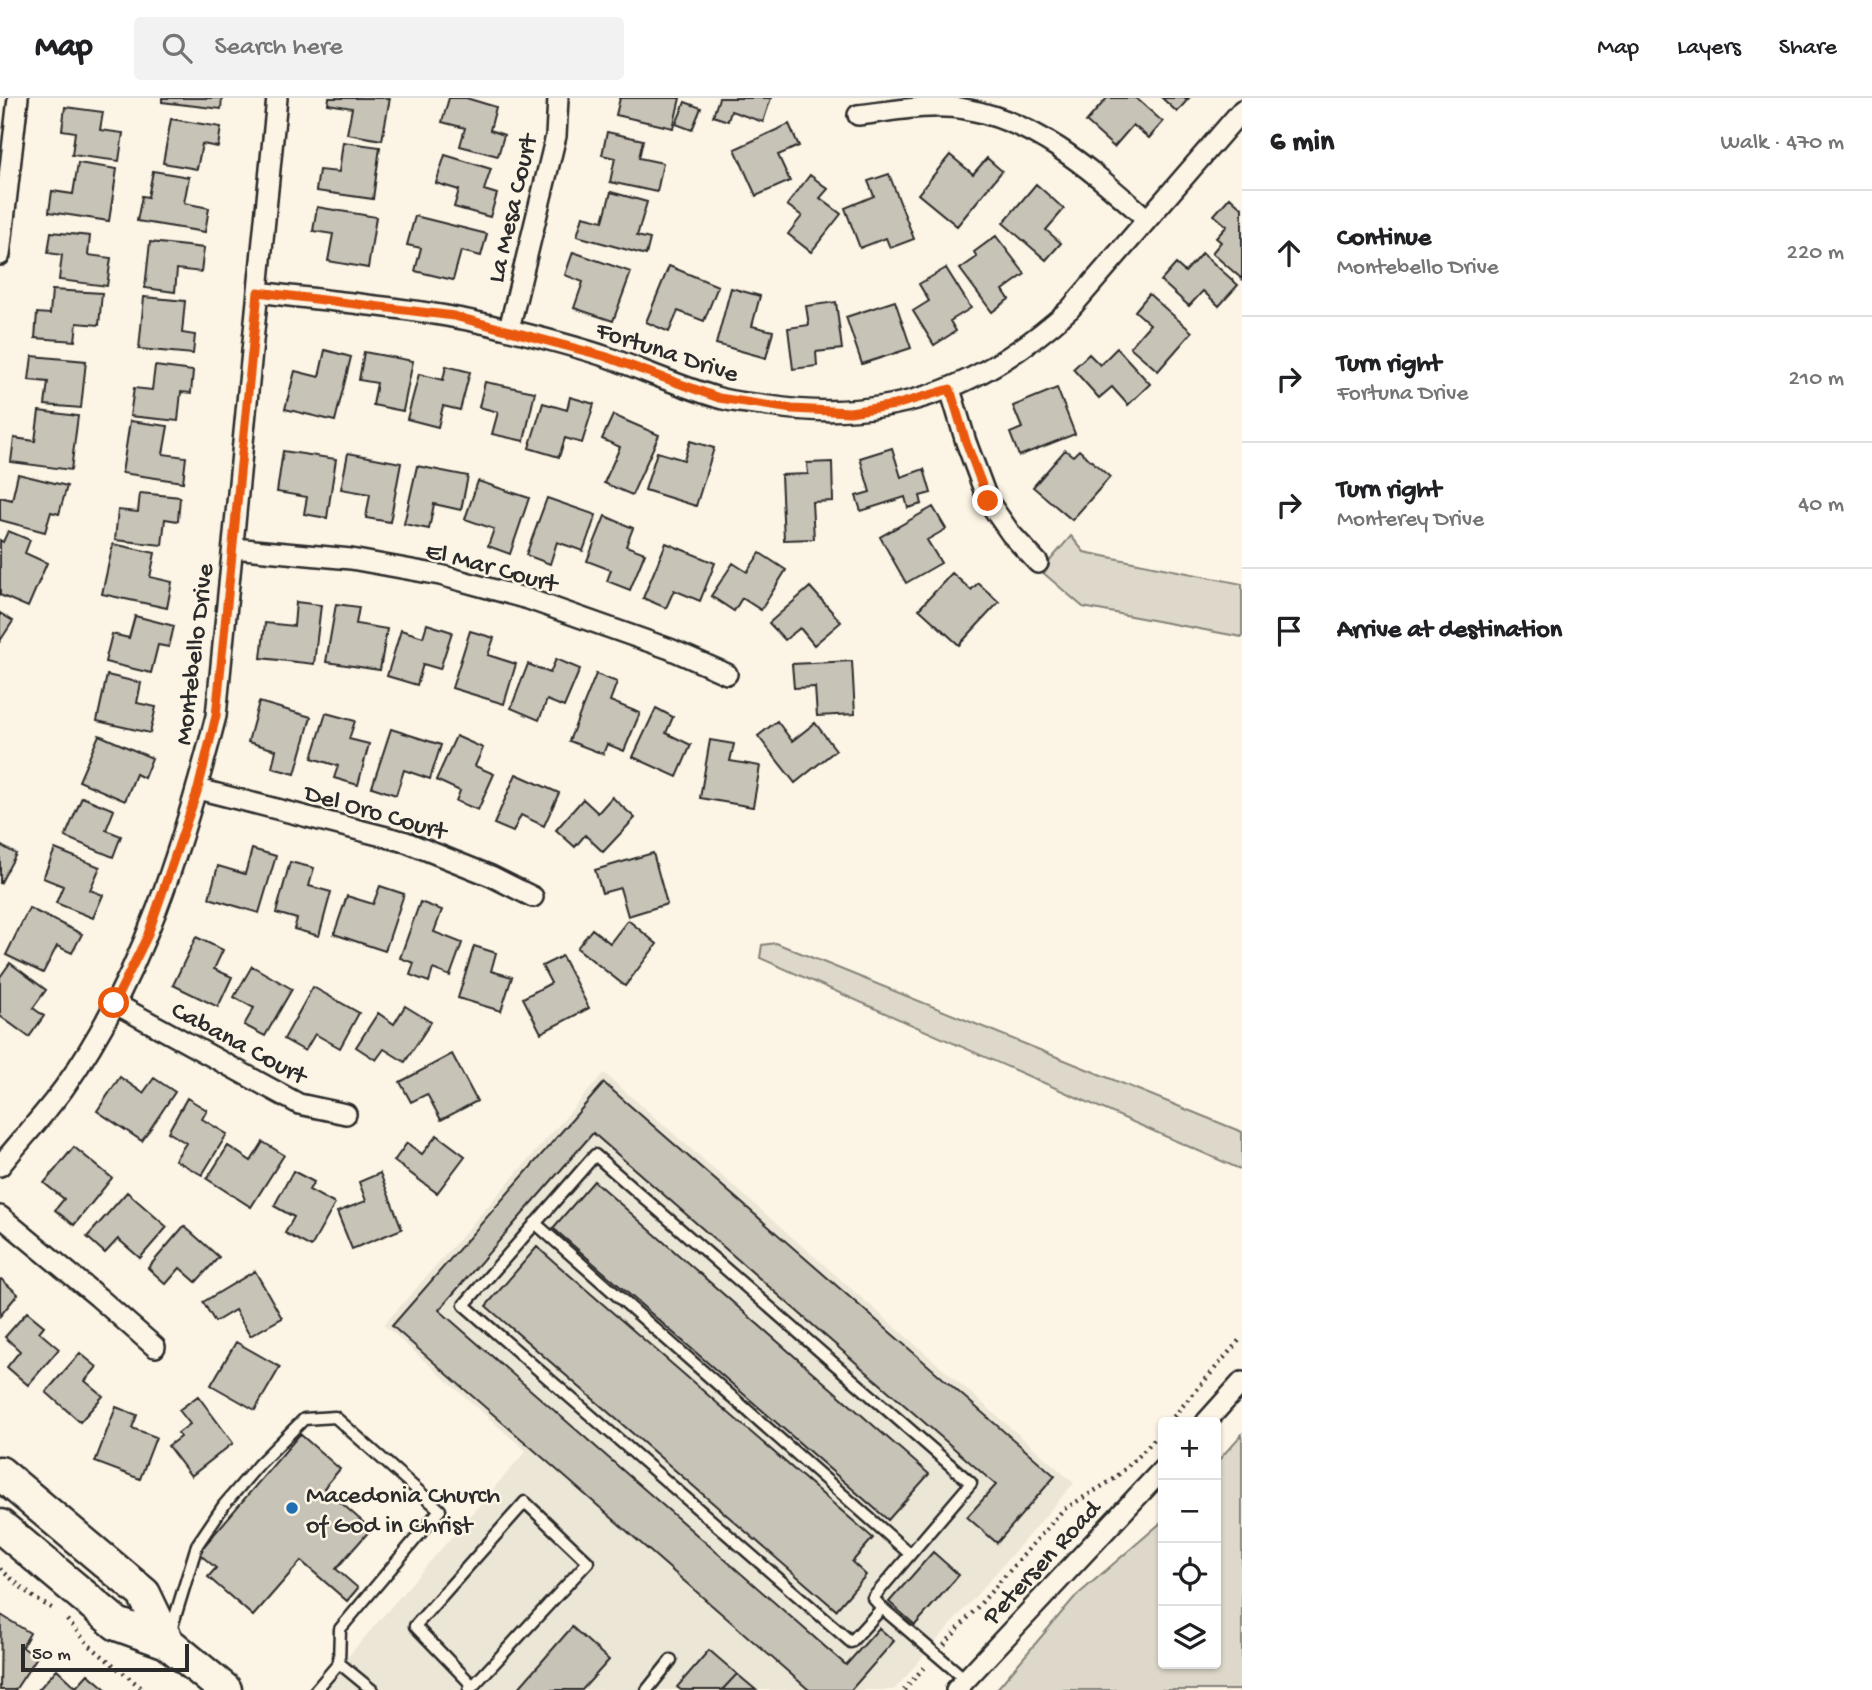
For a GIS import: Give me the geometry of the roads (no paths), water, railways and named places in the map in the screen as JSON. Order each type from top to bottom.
[{"type":"main road","points":[[0,1473],[144,1594],[167,1642]]},
{"type":"main road","points":[[0,1526],[117,1624],[167,1642],[225,1690]]},
{"type":"street","points":[[0,254],[18,98]]},
{"type":"street","name":"Montebello Drive","points":[[0,1166],[64,1087],[114,1003],[147,937],[198,789],[216,716],[277,98]]},
{"type":"street","name":"La Mesa Court","points":[[509,329],[556,136],[558,98]]},
{"type":"street","points":[[858,115],[919,108],[964,109],[1007,121],[1036,133],[1065,150],[1147,219]]},
{"type":"street","name":"Fortuna Drive","points":[[258,292],[454,316],[604,356],[719,398],[792,409],[850,412],[895,405],[950,389],[1000,362],[1042,334],[1070,309],[1242,110]]},
{"type":"street","points":[[950,389],[988,501],[1011,534],[1038,563]]},
{"type":"street","name":"El Mar Court","points":[[233,548],[351,559],[440,575],[527,599],[670,649],[727,674]]},
{"type":"street","name":"Del Oro Court","points":[[198,789],[405,842],[491,876],[533,897]]},
{"type":"street","name":"Cabana Court","points":[[114,1003],[299,1104],[346,1114]]},
{"type":"street","points":[[0,1216],[155,1347]]},
{"type":"street","points":[[1210,1417],[1242,1382]]},
{"type":"street","name":"Petersen Road","points":[[961,1685],[1158,1474]]},
{"type":"lane","points":[[882,1608],[852,1642],[464,1305],[595,1155],[971,1483],[873,1598],[936,1654],[961,1685]]},
{"type":"lane","points":[[535,1223],[910,1554]]},
{"type":"lane","points":[[167,1642],[197,1545],[224,1505],[259,1464],[304,1419],[335,1417],[440,1510],[340,1629],[339,1663],[316,1690]]},
{"type":"lane","points":[[525,1502],[588,1562],[471,1688],[415,1626],[525,1502]]},
{"type":"lane","points":[[647,1690],[671,1660]]},
{"type":"lane","points":[[339,1663],[372,1690]]},
{"type":"place","name":"Macedonia Church of God in Christ","points":[[292,1508]]}]
